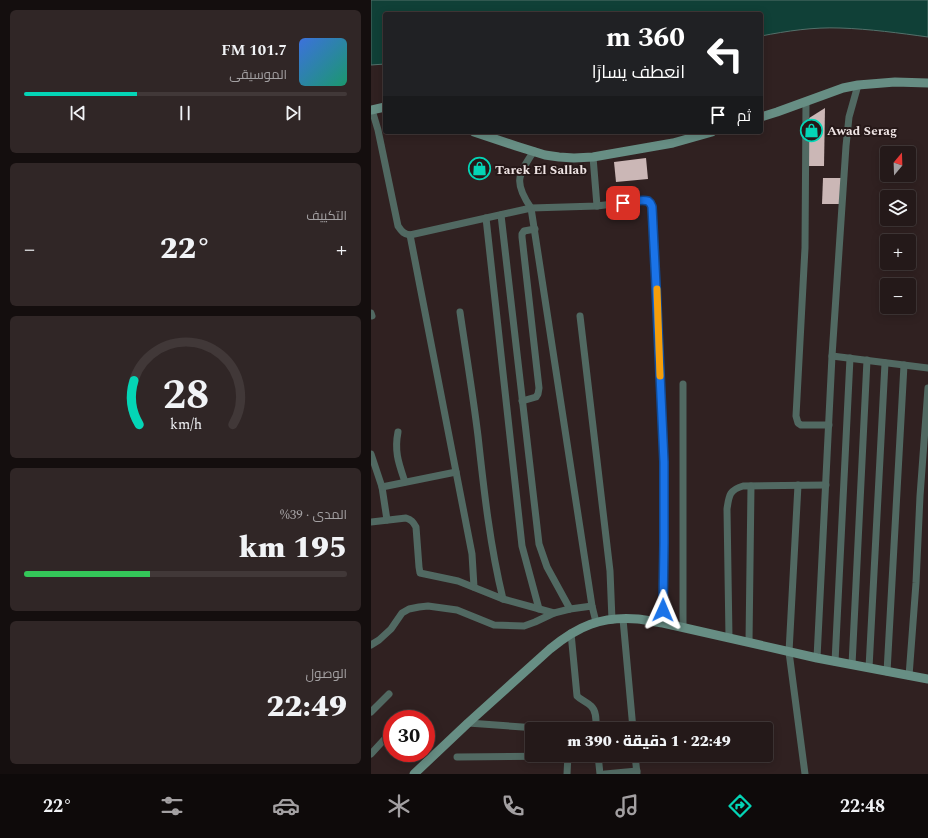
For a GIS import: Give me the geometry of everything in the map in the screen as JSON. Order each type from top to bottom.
[{"type":"street","points":[[763,116],[843,88],[858,85],[895,82],[928,83]]},
{"type":"street","points":[[817,658],[832,356],[848,123],[858,85]]},
{"type":"street","points":[[806,102],[805,248],[796,416],[798,423],[801,425],[829,425]]},
{"type":"street","points":[[383,107],[372,110],[374,131],[398,226],[405,234],[410,235],[531,208],[597,206],[643,201],[648,201],[650,203],[652,207],[664,455],[663,623]]},
{"type":"street","points":[[480,134],[534,151],[559,157],[574,158],[593,157],[673,143],[705,134]]},
{"type":"street","points":[[534,151],[524,166],[520,180],[520,188],[531,208],[535,229],[591,606],[596,622]]},
{"type":"street","points":[[593,157],[597,206]]},
{"type":"street","points":[[501,215],[539,544],[547,567],[570,608]]},
{"type":"street","points":[[486,218],[522,546],[539,609]]},
{"type":"street","points":[[523,401],[536,397],[539,388],[522,237],[524,231],[535,229]]},
{"type":"street","points":[[410,235],[472,554],[474,587]]},
{"type":"street","points":[[460,312],[473,396],[484,491],[497,576],[503,599]]},
{"type":"street","points":[[580,316],[609,571],[612,620]]},
{"type":"street","points":[[832,356],[928,368]]},
{"type":"street","points":[[835,662],[850,358]]},
{"type":"street","points":[[852,665],[867,360]]},
{"type":"street","points":[[869,668],[885,363]]},
{"type":"street","points":[[887,672],[904,365]]},
{"type":"street","points":[[683,384],[683,627]]},
{"type":"street","points":[[909,676],[928,388]]},
{"type":"street","points":[[398,432],[396,450],[405,482]]},
{"type":"street","points":[[371,454],[382,487],[387,520]]},
{"type":"street","points":[[382,487],[455,472]]},
{"type":"street","points":[[797,485],[789,652],[805,774]]},
{"type":"street","points":[[729,638],[727,510],[728,500],[731,493],[736,488],[743,486],[826,485]]},
{"type":"street","points":[[749,642],[751,486]]},
{"type":"street","points":[[371,522],[406,518],[414,522],[416,527],[420,573],[458,581],[503,599],[554,613]]},
{"type":"street","points":[[371,645],[391,629],[402,613],[419,606],[457,610],[494,625],[524,626],[570,608],[591,606]]},
{"type":"street","points":[[623,618],[632,722]]},
{"type":"street","points":[[415,774],[468,723],[563,638],[579,628],[596,622],[623,618],[663,623],[835,662],[928,679]]},
{"type":"street","points":[[571,633],[577,696],[591,705],[595,714],[596,722]]},
{"type":"street","points":[[371,712],[389,694]]},
{"type":"street","points":[[468,723],[525,727]]},
{"type":"street","points":[[371,754],[383,741]]},
{"type":"street","points":[[457,757],[525,756]]},
{"type":"street","points":[[567,774],[568,762]]},
{"type":"street","points":[[599,762],[600,774]]},
{"type":"street","points":[[605,774],[637,773],[636,762]]},
{"type":"shaded area","points":[[371,0],[928,0],[928,37],[873,30],[830,28],[781,32],[763,36],[763,12],[383,12],[383,64],[371,65]]},
{"type":"building","points":[[825,108],[824,166],[807,166],[806,120]]},
{"type":"building","points":[[646,158],[648,179],[616,182],[614,162]]},
{"type":"building","points":[[823,178],[841,178],[841,204],[822,204]]},
{"type":"slow traffic","points":[[657,289],[660,376]]},
{"type":"place","name":"Awad Serag","points":[[812,130]]},
{"type":"place","name":"Tarek El Sallab","points":[[480,169]]},
{"type":"route","points":[[623,203],[648,201],[652,207],[664,462],[663,610]]}]
